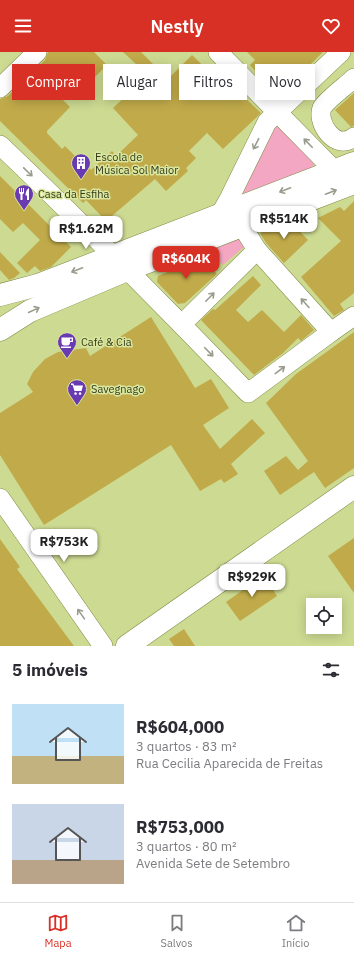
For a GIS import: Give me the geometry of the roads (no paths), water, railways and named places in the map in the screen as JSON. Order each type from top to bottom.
[{"type":"main road","points":[[0,330],[30,311],[120,263],[220,215],[350,177]]},
{"type":"main road","points":[[0,295],[120,263],[242,226],[350,177]]},
{"type":"main road","points":[[127,646],[354,487]]},
{"type":"street","points":[[0,88],[37,52]]},
{"type":"street","points":[[218,52],[277,111],[350,177]]},
{"type":"street","points":[[315,76],[341,52]]},
{"type":"street","points":[[354,78],[328,102],[323,108],[321,117],[325,128],[331,136],[337,140],[343,142],[349,141],[354,137]]},
{"type":"street","points":[[220,215],[267,122],[289,100]]},
{"type":"street","points":[[312,100],[328,102]]},
{"type":"street","points":[[0,145],[81,222],[248,393],[354,316]]},
{"type":"street","points":[[242,226],[257,250],[331,332]]},
{"type":"street","points":[[182,324],[257,250]]},
{"type":"street","points":[[0,498],[103,646]]},
{"type":"place","name":"Escola de Música Sol Maior","points":[[81,180]]},
{"type":"place","name":"Casa da Esfiha","points":[[24,211]]},
{"type":"place","name":"Café & Cia","points":[[67,359]]},
{"type":"place","name":"Savegnago","points":[[77,406]]}]
